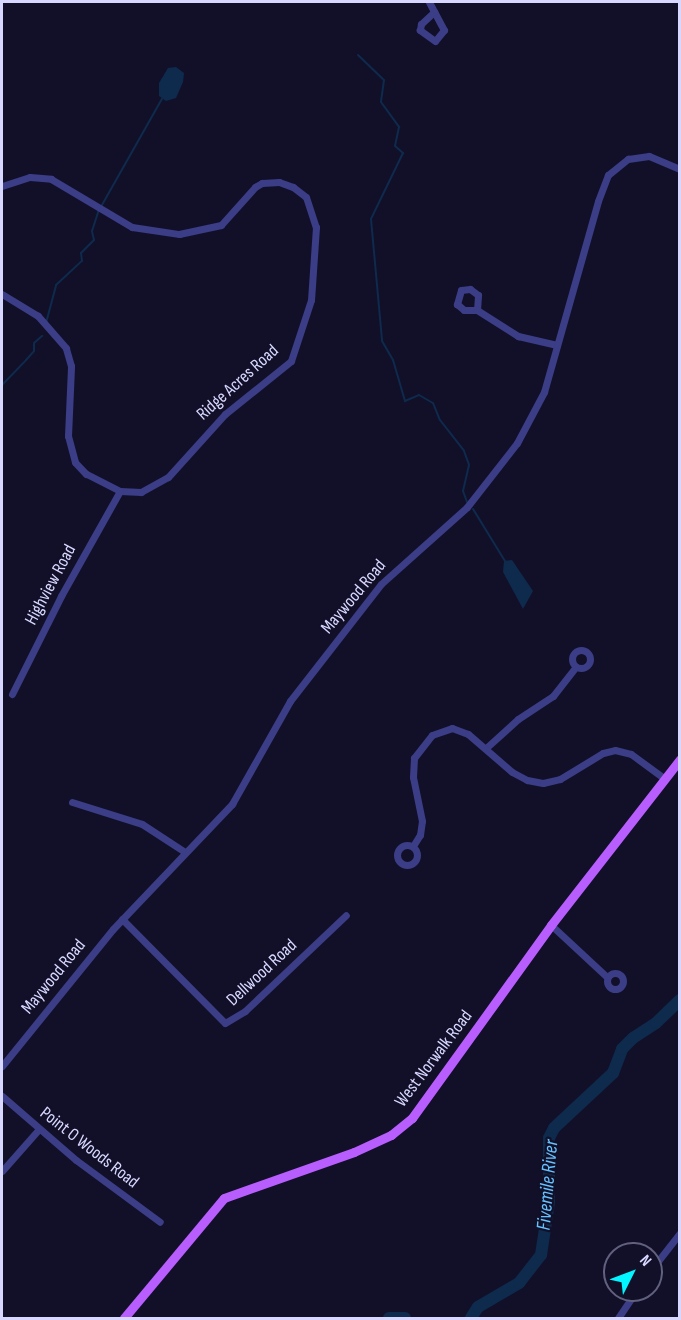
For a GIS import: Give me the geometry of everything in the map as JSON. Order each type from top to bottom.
[{"type":"main road","name":"West Norwalk Road","points":[[124,1318],[224,1197],[354,1152],[399,1130],[432,1092],[479,1030],[551,925],[680,759]]},
{"type":"street","points":[[429,2],[434,12]]},
{"type":"street","name":"Maywood Road","points":[[2,1066],[122,919],[239,794],[290,701],[381,584],[467,507],[501,466],[523,434],[544,392],[597,201],[608,176],[628,159],[649,156],[680,169]]},
{"type":"street","name":"Ridge Acres Road","points":[[2,186],[30,177],[51,179],[100,209],[144,231],[202,231],[221,225],[255,188],[270,182],[286,184],[301,192],[316,219],[311,300],[291,361],[225,414],[158,485],[141,492],[120,491]]},
{"type":"street","points":[[2,294],[46,323],[69,356],[68,436],[75,462],[86,474],[120,491]]},
{"type":"street","points":[[477,310],[518,336],[557,345]]},
{"type":"street","name":"Highview Road","points":[[12,694],[56,606],[120,491]]},
{"type":"street","points":[[486,748],[518,719],[553,696],[576,667]]},
{"type":"street","points":[[413,846],[420,835],[422,821],[413,777],[420,745],[432,735],[452,728],[468,734],[512,772],[543,783],[560,779],[603,753],[615,750],[631,754],[664,779]]},
{"type":"street","points":[[72,802],[142,824],[185,852]]},
{"type":"street","name":"Dellwood Road","points":[[122,919],[225,1023],[259,999],[346,915]]},
{"type":"street","points":[[551,925],[608,977]]},
{"type":"street","name":"Point O Woods Road","points":[[2,1096],[39,1129],[160,1222]]},
{"type":"street","points":[[2,1171],[39,1129]]},
{"type":"street","points":[[663,1255],[680,1233]]},
{"type":"street","points":[[618,1318],[629,1302]]},
{"type":"water","points":[[176,67],[184,73],[183,82],[176,98],[166,101],[159,96],[159,83],[168,68]]},
{"type":"water","points":[[512,560],[533,591],[523,609],[503,572],[504,561]]},
{"type":"waterway","points":[[358,55],[384,80],[381,102],[399,127],[395,146],[403,153],[371,219],[382,341],[393,360],[405,401],[419,395],[433,403],[440,420],[464,451],[469,465],[463,491],[467,502]]},
{"type":"waterway","points":[[46,323],[56,285],[82,261],[81,253],[94,240],[92,231],[98,212],[162,99]]},
{"type":"waterway","points":[[2,385],[34,351],[34,343],[42,336]]},
{"type":"waterway","points":[[473,509],[505,561]]},
{"type":"waterway","name":"Fivemile River","points":[[471,1318],[478,1307],[519,1283],[541,1255],[549,1202],[549,1138],[554,1128],[613,1073],[622,1049],[633,1038],[656,1023],[680,1000]]},
{"type":"waterway","name":"Fivemile River","points":[[389,1318],[405,1318]]}]
